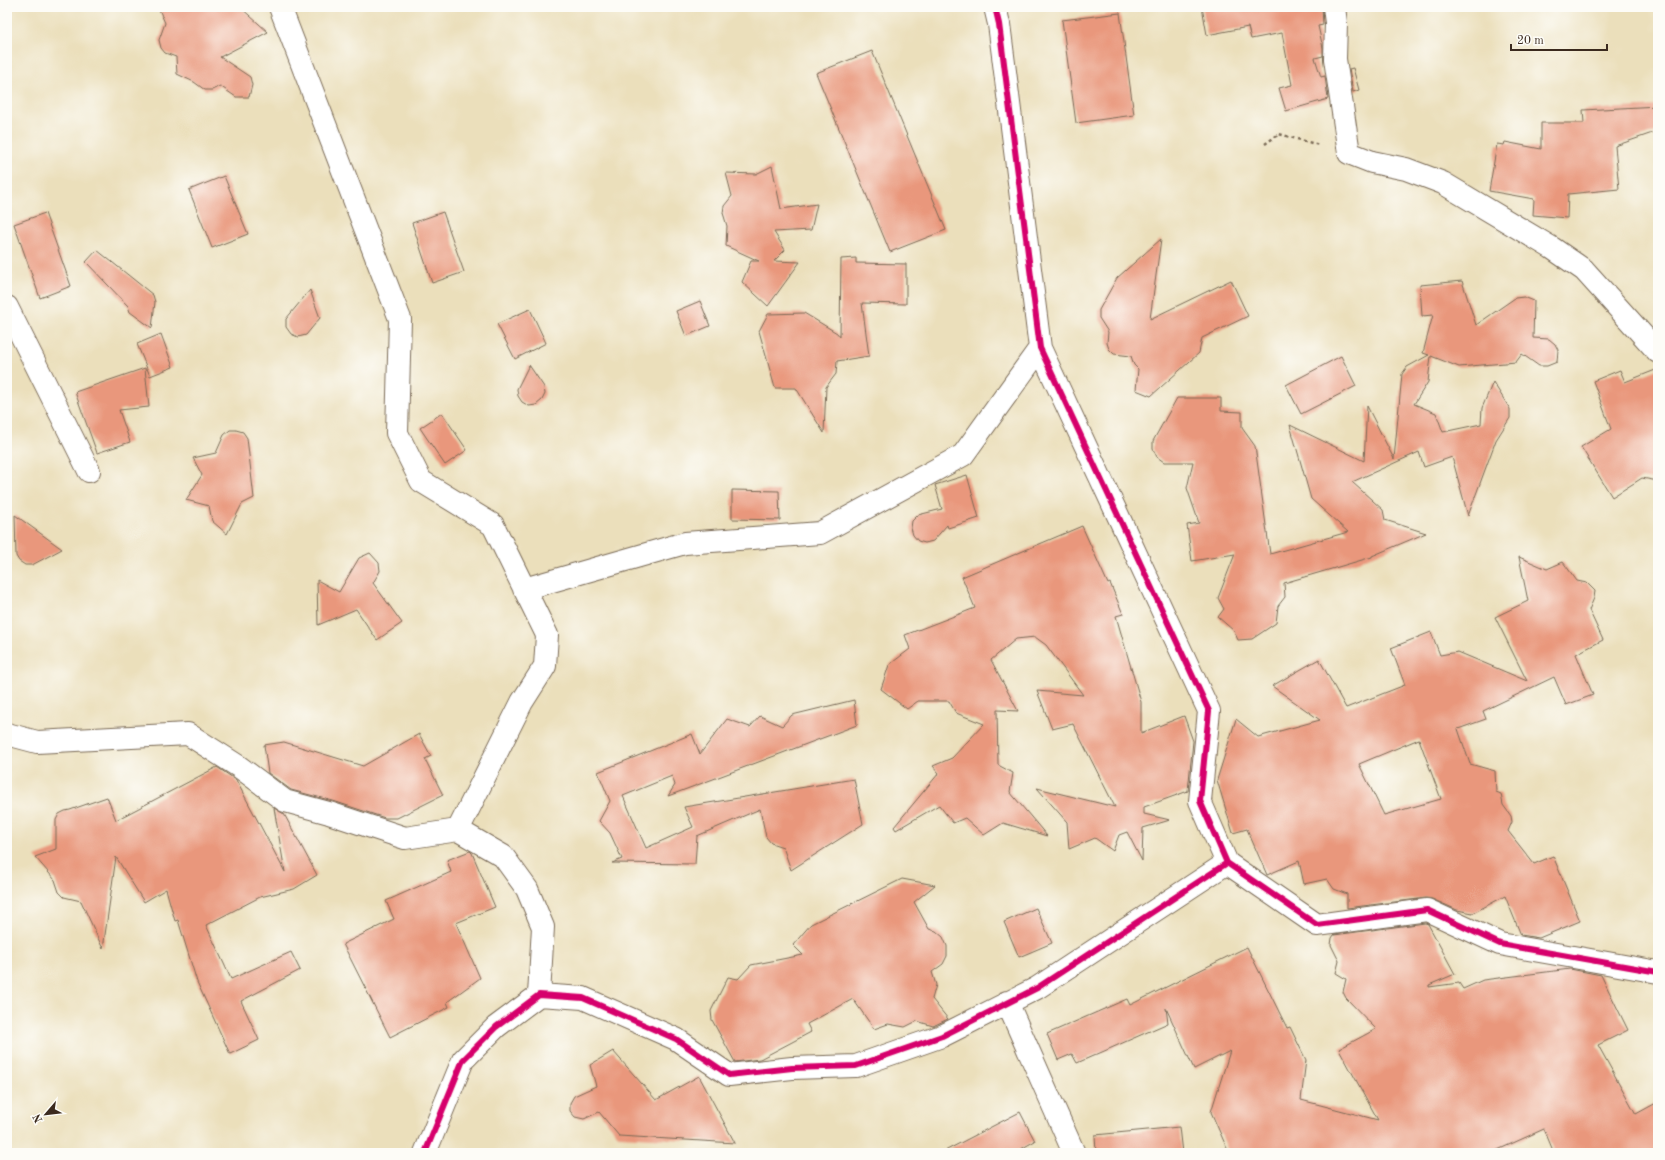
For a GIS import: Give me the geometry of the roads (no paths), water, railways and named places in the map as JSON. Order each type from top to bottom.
[{"type":"street","points":[[280,7],[400,319],[397,433],[421,480],[493,525],[548,635],[545,666],[522,702],[458,830]]},
{"type":"street","points":[[995,7],[999,24],[1040,348],[1209,711],[1200,801],[1227,863],[1317,925],[1427,910],[1500,944],[1658,972]]},
{"type":"street","points":[[1334,7],[1336,23],[1335,59],[1349,153],[1372,162],[1406,169],[1443,183],[1552,248],[1584,270],[1606,292],[1658,352]]},
{"type":"street","points":[[7,306],[89,471]]},
{"type":"street","points":[[524,588],[685,543],[820,533],[963,455],[1040,348]]},
{"type":"street","points":[[7,734],[37,742],[188,734],[238,766],[285,801],[330,813],[405,838],[458,830],[503,856],[527,889],[543,927],[539,995]]},
{"type":"street","points":[[426,1153],[463,1060],[496,1028],[539,995],[583,998],[676,1039],[729,1075],[792,1068],[856,1066],[942,1036],[1037,988],[1227,863]]},
{"type":"street","points":[[1007,1002],[1074,1153]]}]
